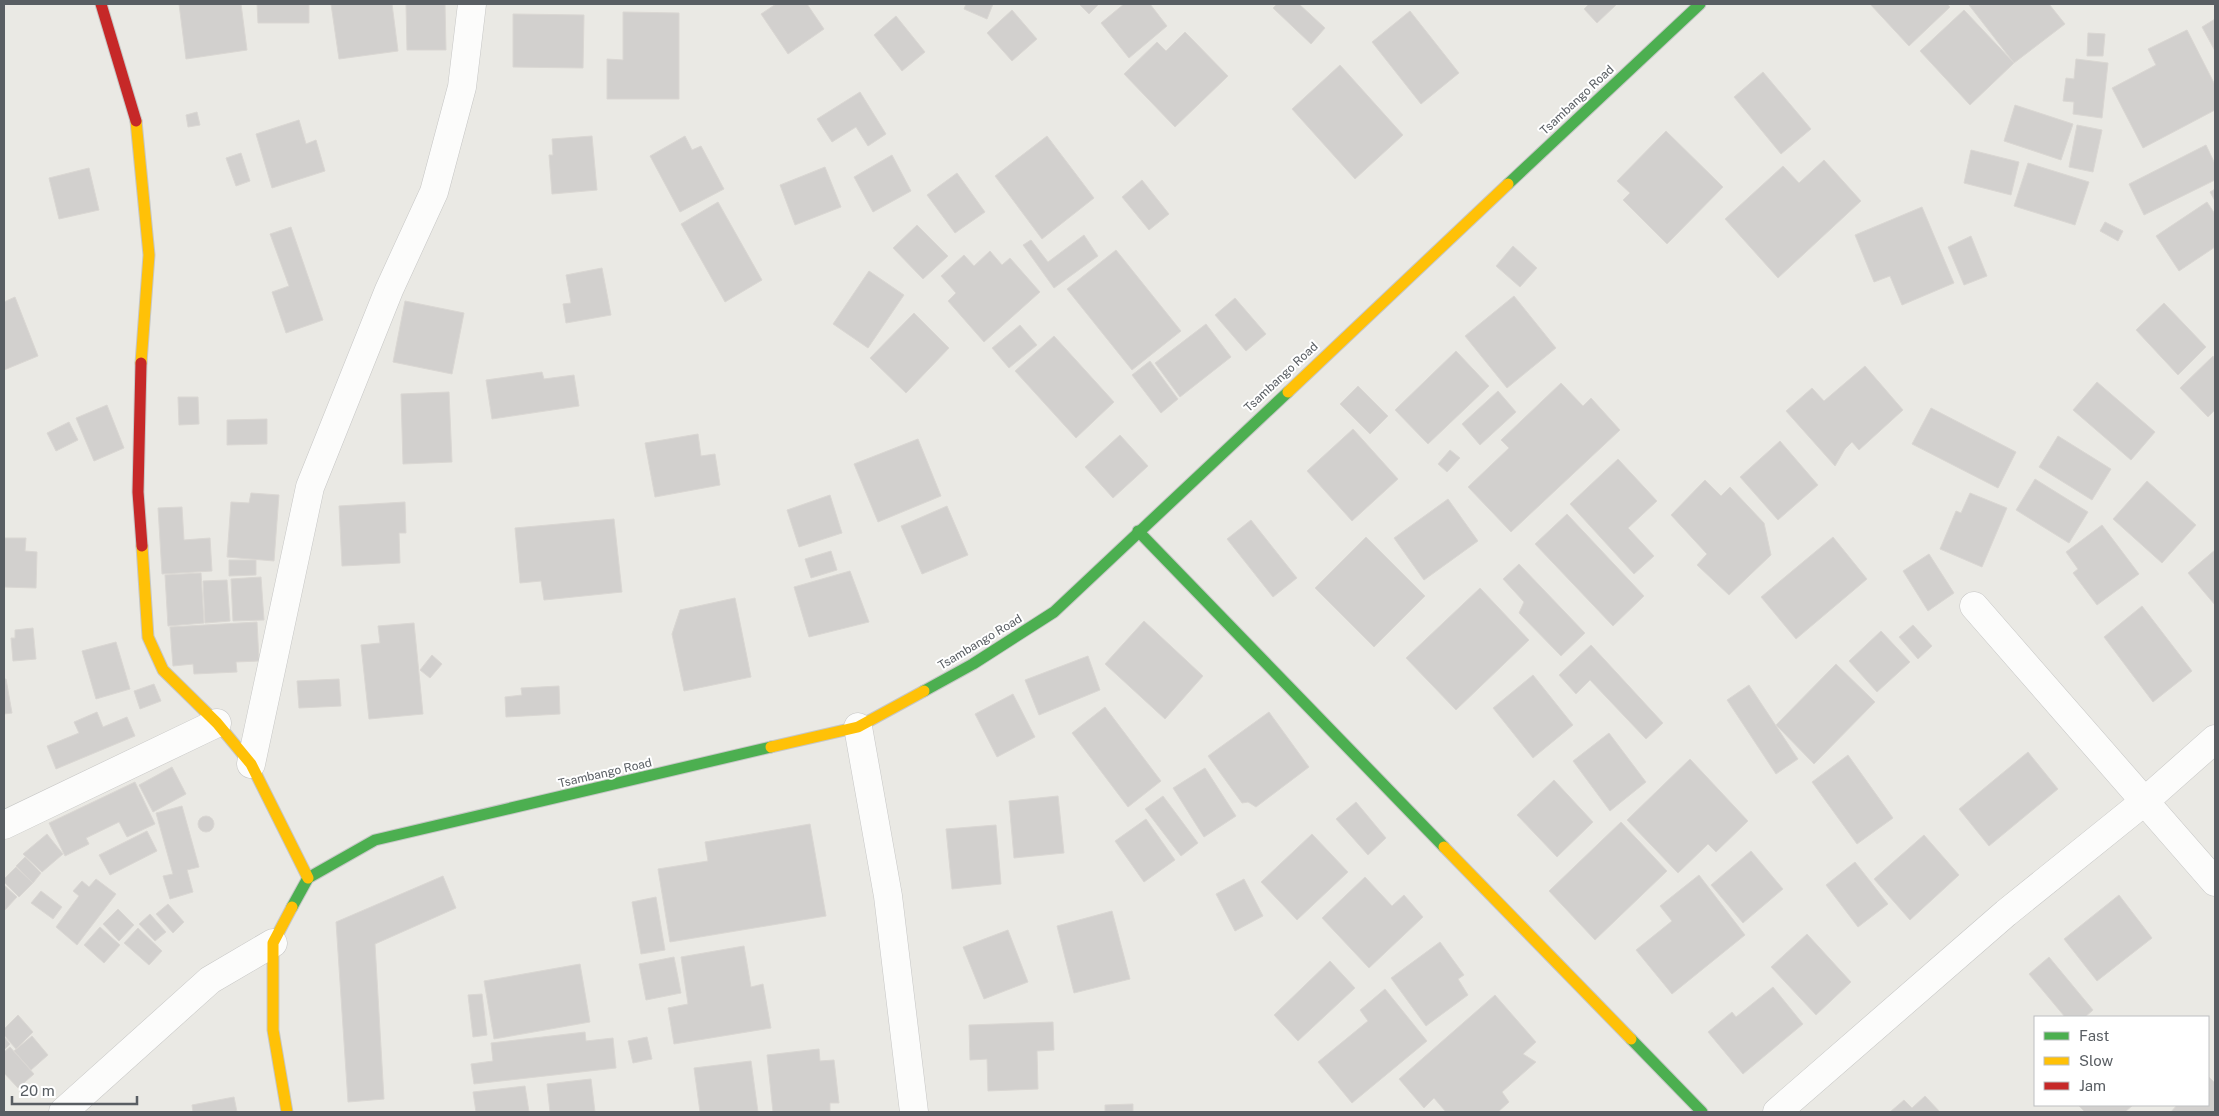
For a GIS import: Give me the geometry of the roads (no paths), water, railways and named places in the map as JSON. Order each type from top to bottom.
[{"type":"street","points":[[101,4],[135,116],[148,255],[140,370],[138,492],[148,637],[163,670],[217,723],[251,764],[308,878],[273,943],[273,1030],[287,1112]]},
{"type":"street","points":[[251,764],[310,488],[389,290],[434,192],[462,87],[472,4]]},
{"type":"street","name":"Tsambango Road","points":[[308,878],[375,840],[858,727],[973,664],[1054,612],[1700,4]]},
{"type":"street","points":[[1138,531],[1702,1112]]},
{"type":"street","points":[[1974,606],[2215,882]]},
{"type":"street","points":[[4,824],[217,723]]},
{"type":"street","points":[[858,727],[888,896],[914,1112]]},
{"type":"street","points":[[1777,1112],[2006,913],[2145,801],[2215,739]]},
{"type":"street","points":[[63,1112],[210,980],[273,943]]}]
